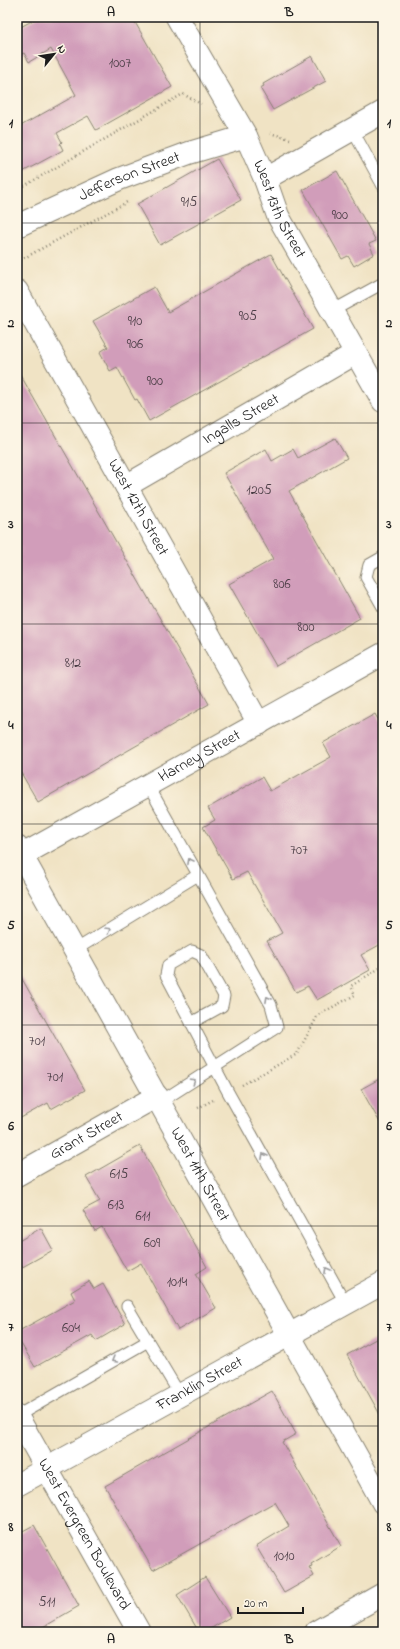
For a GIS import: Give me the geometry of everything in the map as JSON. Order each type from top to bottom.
[{"type":"street","name":"West 13th Street","points":[[177,17],[246,136],[265,179],[278,216],[383,401]]},
{"type":"street","points":[[265,179],[383,112]]},
{"type":"street","name":"Jefferson Street","points":[[17,226],[119,179],[189,154],[246,136]]},
{"type":"street","name":"West 12th Street","points":[[17,291],[259,724]]},
{"type":"street","name":"Ingalls Street","points":[[126,486],[356,353]]},
{"type":"street","name":"Harney Street","points":[[19,853],[148,785],[383,654]]},
{"type":"street","name":"West 11th Street","points":[[19,853],[75,950],[383,1503]]},
{"type":"street","name":"Grant Street","points":[[17,1175],[158,1099]]},
{"type":"street","name":"Franklin Street","points":[[17,1484],[383,1283]]},
{"type":"street","name":"West Evergreen Boulevard","points":[[17,1416],[139,1632]]},
{"type":"street","points":[[316,1632],[383,1594]]},
{"type":"lane","points":[[352,129],[383,186]]},
{"type":"lane","points":[[332,311],[383,283]]},
{"type":"lane","points":[[383,557],[369,565],[366,577],[383,607]]},
{"type":"lane","points":[[148,785],[271,1005],[277,1027],[215,1068],[158,1099]]},
{"type":"lane","points":[[75,950],[198,875]]},
{"type":"lane","points":[[191,1023],[222,1006],[224,996],[201,955],[192,951],[168,965],[166,975],[191,1023],[228,1092],[346,1304]]},
{"type":"lane","points":[[127,1306],[180,1395]]},
{"type":"lane","points":[[17,1416],[148,1341]]},
{"type":"path","points":[[17,190],[183,94]]},
{"type":"path","points":[[17,262],[134,198]]},
{"type":"path","points":[[198,1108],[297,1054],[318,1015],[355,994],[351,986],[383,966]]},
{"type":"building","points":[[39,17],[132,17],[172,87],[96,130],[88,116],[57,133],[62,142],[60,144],[63,150],[17,175],[17,128],[76,95],[51,49],[29,62],[24,53],[17,56],[17,29]]},
{"type":"building","points":[[312,56],[326,81],[273,110],[260,88],[264,86],[263,84]]},
{"type":"building","points":[[217,159],[241,200],[160,245],[137,204]]},
{"type":"building","points":[[337,171],[376,241],[369,244],[374,254],[354,266],[348,256],[342,259],[303,190]]},
{"type":"building","points":[[271,254],[313,329],[149,421],[137,399],[135,400],[117,367],[110,371],[100,352],[108,347],[93,321],[154,287],[168,312]]},
{"type":"building","points":[[17,369],[209,704],[38,802],[17,766]]},
{"type":"building","points":[[335,438],[347,458],[289,491],[360,618],[276,666],[229,584],[273,559],[224,473],[266,449],[272,461],[293,449],[298,458]]},
{"type":"building","points":[[375,714],[383,728],[383,943],[361,955],[370,970],[317,1000],[308,986],[296,992],[267,941],[282,933],[247,872],[233,879],[203,827],[215,820],[208,808],[262,777],[270,791],[331,757],[323,743]]},
{"type":"building","points":[[17,970],[85,1090],[51,1109],[48,1103],[17,1120]]},
{"type":"building","points":[[383,1077],[383,1128],[361,1089]]},
{"type":"building","points":[[140,1146],[207,1267],[196,1274],[216,1308],[178,1330],[141,1263],[127,1271],[102,1227],[95,1231],[83,1210],[100,1201],[86,1177]]},
{"type":"building","points":[[41,1228],[53,1250],[17,1270],[17,1242]]},
{"type":"building","points":[[89,1281],[94,1289],[103,1284],[125,1324],[96,1341],[92,1335],[35,1367],[17,1337],[17,1332],[75,1300],[71,1292]]},
{"type":"building","points":[[383,1335],[383,1420],[347,1355]]},
{"type":"building","points":[[272,1391],[296,1434],[282,1442],[341,1546],[311,1564],[312,1566],[309,1567],[314,1576],[284,1593],[256,1546],[289,1526],[275,1502],[153,1570],[105,1486]]},
{"type":"building","points":[[34,1525],[79,1606],[34,1632],[17,1632],[17,1534]]},
{"type":"building","points":[[205,1577],[230,1617],[205,1632],[199,1632],[177,1595]]}]
